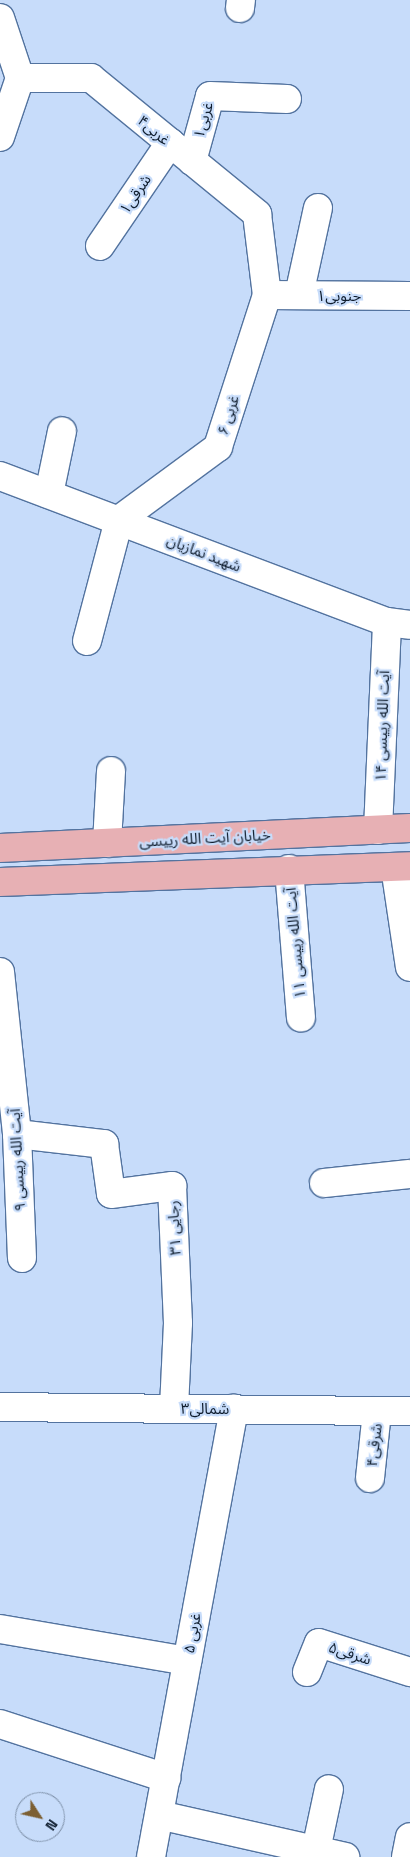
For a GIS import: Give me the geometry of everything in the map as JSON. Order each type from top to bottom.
[{"type":"main road","name":"خیابان آیت الله رییسی","points":[[0,848],[410,828]]},
{"type":"main road","points":[[0,882],[290,869],[402,867]]},
{"type":"street","points":[[0,18],[20,78],[1,136]]},
{"type":"street","name":"غربی۴","points":[[20,78],[92,78],[257,214],[268,295]]},
{"type":"street","name":"غربی۱","points":[[192,161],[210,96],[287,99]]},
{"type":"street","name":"شرقی۱","points":[[100,246],[170,143]]},
{"type":"street","points":[[299,295],[318,208]]},
{"type":"street","name":"جنوبی۱","points":[[268,295],[410,296]]},
{"type":"street","name":"غربی ۶","points":[[120,520],[218,447],[268,295]]},
{"type":"street","points":[[49,494],[62,431]]},
{"type":"street","name":"شهید نمازیان","points":[[0,476],[398,623]]},
{"type":"street","points":[[87,641],[120,520]]},
{"type":"street","name":"آیت الله رییسی ۱۴","points":[[378,830],[398,623]]},
{"type":"street","points":[[106,843],[112,771]]},
{"type":"street","points":[[402,867],[410,967]]},
{"type":"street","name":"آیت الله رییسی ۱۱","points":[[290,869],[301,1018]]},
{"type":"street","name":"آیت الله رییسی ۹","points":[[0,972],[18,1134],[22,1258]]},
{"type":"street","name":"رجایی ۳۱","points":[[18,1134],[104,1144],[111,1194],[172,1186],[178,1323],[174,1409]]},
{"type":"street","points":[[324,1183],[410,1174]]},
{"type":"street","name":"شمالی۳","points":[[0,1407],[410,1411]]},
{"type":"street","name":"غربی ۵","points":[[151,1857],[234,1409]]},
{"type":"street","name":"شرقی۴","points":[[370,1478],[377,1411]]},
{"type":"street","points":[[0,1629],[187,1661]]},
{"type":"street","name":"شرقی۵","points":[[307,1672],[319,1643],[410,1672]]},
{"type":"street","points":[[0,1724],[166,1778]]},
{"type":"street","points":[[316,1850],[329,1789]]},
{"type":"street","points":[[159,1815],[345,1857]]},
{"type":"street","points":[[406,1857],[410,1837]]}]
